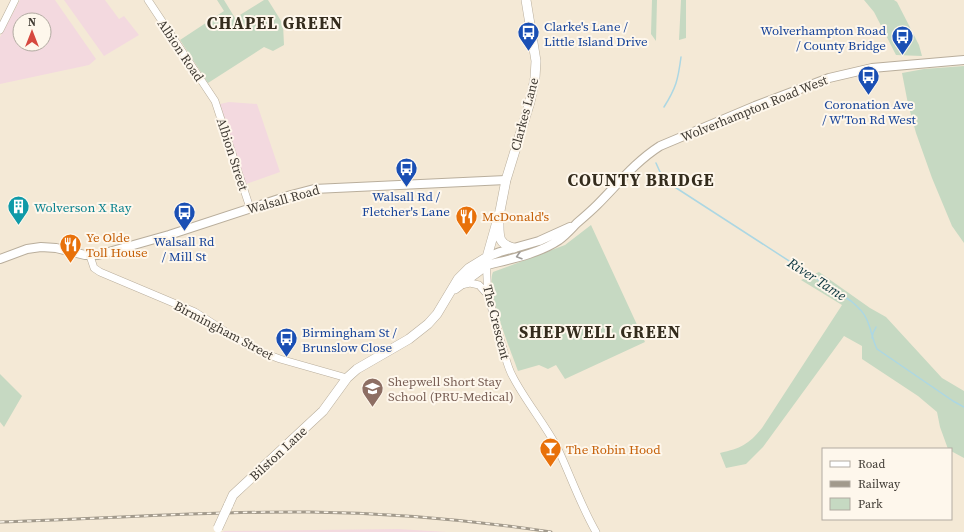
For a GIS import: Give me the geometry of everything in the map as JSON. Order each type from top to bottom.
[{"type":"main road","name":"Clarkes Lane","points":[[500,211],[506,180],[530,102],[535,78],[536,61],[526,0]]},
{"type":"main road","name":"Wolverhampton Road West","points":[[487,261],[532,252],[552,244],[568,234],[576,224],[597,205],[634,166],[660,146],[775,98],[829,78],[859,70],[928,62],[964,60]]},
{"type":"main road","name":"Walsall Road","points":[[90,256],[109,252],[306,190],[325,187],[506,180]]},
{"type":"main road","points":[[500,211],[500,236],[502,242],[507,246],[514,248]]},
{"type":"main road","points":[[450,292],[487,261],[500,211]]},
{"type":"main road","name":"Wolverhampton Road West","points":[[487,261],[514,248],[550,237],[576,224]]},
{"type":"main road","points":[[0,258],[27,249],[41,247],[56,248],[90,256]]},
{"type":"main road","points":[[347,378],[365,363],[382,355],[418,333],[437,314],[453,286],[463,274],[476,263],[487,261]]},
{"type":"main road","name":"Bilston Lane","points":[[217,530],[233,496],[323,411],[347,378]]},
{"type":"street","points":[[0,30],[15,0]]},
{"type":"street","name":"Albion Road","points":[[148,0],[215,101]]},
{"type":"street","name":"Albion Street","points":[[215,101],[250,208]]},
{"type":"street","name":"Birmingham Street","points":[[90,256],[94,268],[100,272],[195,312],[245,344],[261,352],[280,359],[347,378]]},
{"type":"street","name":"The Crescent","points":[[487,261],[486,281],[488,295],[512,376],[557,448],[584,509],[596,531]]},
{"type":"street","points":[[459,286],[475,283],[482,287],[488,295]]},
{"type":"shaded area","points":[[20,0],[55,0],[96,59],[89,65],[0,84],[0,37],[12,15],[12,52],[52,52],[52,12],[14,12]]},
{"type":"shaded area","points":[[64,0],[105,0],[119,19],[124,16],[139,35],[104,56]]},
{"type":"shaded area","points":[[229,102],[257,104],[280,172],[246,184],[220,104]]},
{"type":"shaded area","points":[[398,529],[447,532],[223,532],[224,531]]},
{"type":"green space","points":[[217,0],[224,0],[235,18],[264,0],[268,0],[283,24],[284,45],[273,51],[264,47],[208,83],[180,40],[224,11]]},
{"type":"green space","points":[[652,0],[657,0],[656,41],[651,34]]},
{"type":"green space","points":[[681,0],[686,0],[686,38],[679,40]]},
{"type":"green space","points":[[864,0],[894,0],[897,2],[919,45],[922,56],[896,55],[874,12]]},
{"type":"green space","points":[[964,66],[964,243],[952,226],[932,178],[916,133],[908,104],[902,73],[924,69]]},
{"type":"green space","points":[[591,225],[645,342],[565,379],[556,365],[548,369],[539,365],[518,371],[496,306],[491,281],[493,272],[565,245]]},
{"type":"green space","points":[[819,272],[870,308],[886,317],[942,378],[964,391],[964,458],[952,452],[952,448],[948,448],[940,427],[937,412],[918,396],[862,359],[862,346],[844,336],[763,447],[746,464],[726,468],[720,453],[744,445],[762,428],[842,305],[801,280]]},
{"type":"green space","points":[[0,374],[22,396],[4,427],[0,422]]},
{"type":"waterway","name":"River Tame","points":[[664,107],[676,84],[681,57]]},
{"type":"waterway","name":"River Tame","points":[[656,163],[667,182],[851,301],[865,315],[877,349],[964,407]]},
{"type":"waterway","name":"River Tame","points":[[872,338],[876,327]]},
{"type":"railway","points":[[0,522],[193,514],[309,512],[430,518],[551,532]]},
{"type":"place","name":"Clarke's Lane / Little Island Drive","points":[[528,52]]},
{"type":"place","name":"Wolverhampton Road / County Bridge","points":[[902,56]]},
{"type":"place","name":"Coronation Ave / W'Ton Rd West","points":[[869,96]]},
{"type":"place","name":"Walsall Rd / Fletcher's Lane","points":[[406,188]]},
{"type":"place","name":"Wolverson X Ray","points":[[19,226]]},
{"type":"place","name":"Walsall Rd / Mill St","points":[[184,232]]},
{"type":"place","name":"McDonald's","points":[[467,236]]},
{"type":"place","name":"Ye Olde Toll House","points":[[70,264]]},
{"type":"place","name":"Birmingham St / Brunslow Close","points":[[287,358]]},
{"type":"place","name":"Shepwell Short Stay School (PRU-Medical)","points":[[372,408]]},
{"type":"place","name":"The Robin Hood","points":[[551,468]]},
{"type":"district","name":"CHAPEL GREEN","points":[[275,23]]},
{"type":"district","name":"COUNTY BRIDGE","points":[[641,180]]},
{"type":"district","name":"SHEPWELL GREEN","points":[[600,332]]}]
